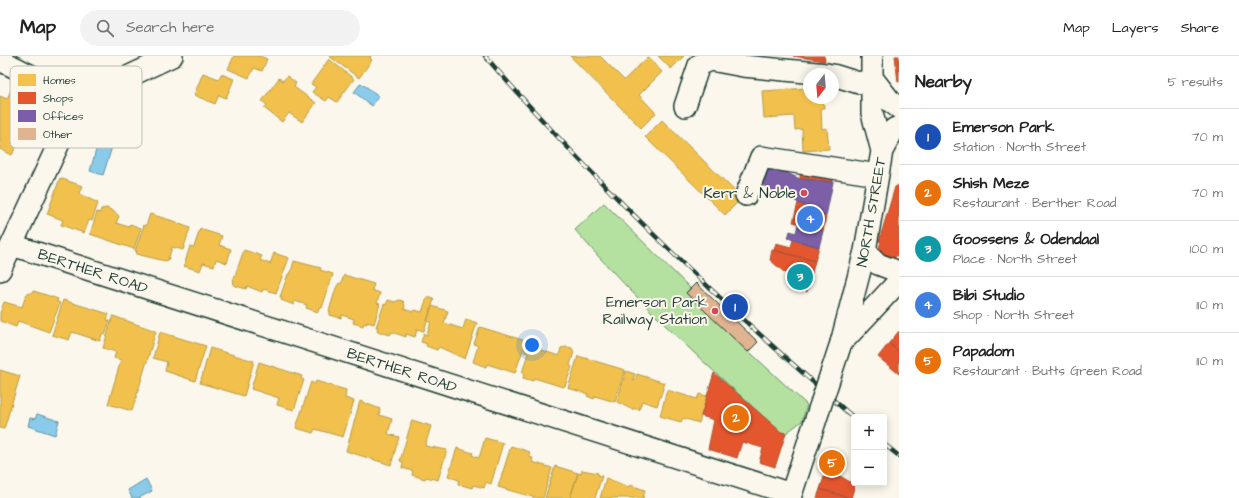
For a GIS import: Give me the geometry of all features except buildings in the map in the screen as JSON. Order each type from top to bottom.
[{"type":"street","points":[[142,70],[172,56]]},
{"type":"street","name":"NORTH STREET","points":[[791,496],[841,343],[865,251],[882,151],[872,114],[872,56]]},
{"type":"street","points":[[0,60],[12,66]]},
{"type":"street","points":[[685,106],[699,65],[711,60],[743,66],[803,72]]},
{"type":"street","points":[[839,77],[859,83],[873,79],[891,102],[899,108]]},
{"type":"street","points":[[882,151],[894,129],[899,127]]},
{"type":"street","points":[[0,270],[57,148]]},
{"type":"street","points":[[746,195],[761,157],[878,175]]},
{"type":"street","name":"BERTHER ROAD","points":[[12,246],[791,496]]},
{"type":"street","points":[[865,251],[878,264],[899,272]]},
{"type":"street","points":[[841,343],[899,281]]},
{"type":"green space","points":[[604,203],[690,288],[686,293],[807,405],[802,421],[786,433],[781,432],[727,384],[649,309],[599,257],[575,230]]},
{"type":"water","points":[[361,83],[379,96],[372,106],[354,92]]},
{"type":"water","points":[[97,148],[112,148],[103,175],[90,171]]},
{"type":"water","points":[[37,414],[59,421],[55,435],[28,426],[30,418],[35,419]]},
{"type":"water","points":[[146,479],[152,491],[139,498],[132,498],[128,490]]},
{"type":"railway","points":[[485,56],[572,152],[663,244],[757,332],[851,415]]},
{"type":"railway","points":[[887,446],[899,456]]},
{"type":"place","name":"Kerr & Noble","points":[[804,193]]},
{"type":"place","name":"Bibi Studio","points":[[810,219]]},
{"type":"place","name":"Goossens & Odendaal","points":[[800,277]]},
{"type":"place","name":"Emerson Park","points":[[735,307]]},
{"type":"place","name":"Emerson Park Railway Station","points":[[715,311]]},
{"type":"place","name":"Shish Meze","points":[[736,418]]},
{"type":"place","name":"Papadom","points":[[832,463]]}]
